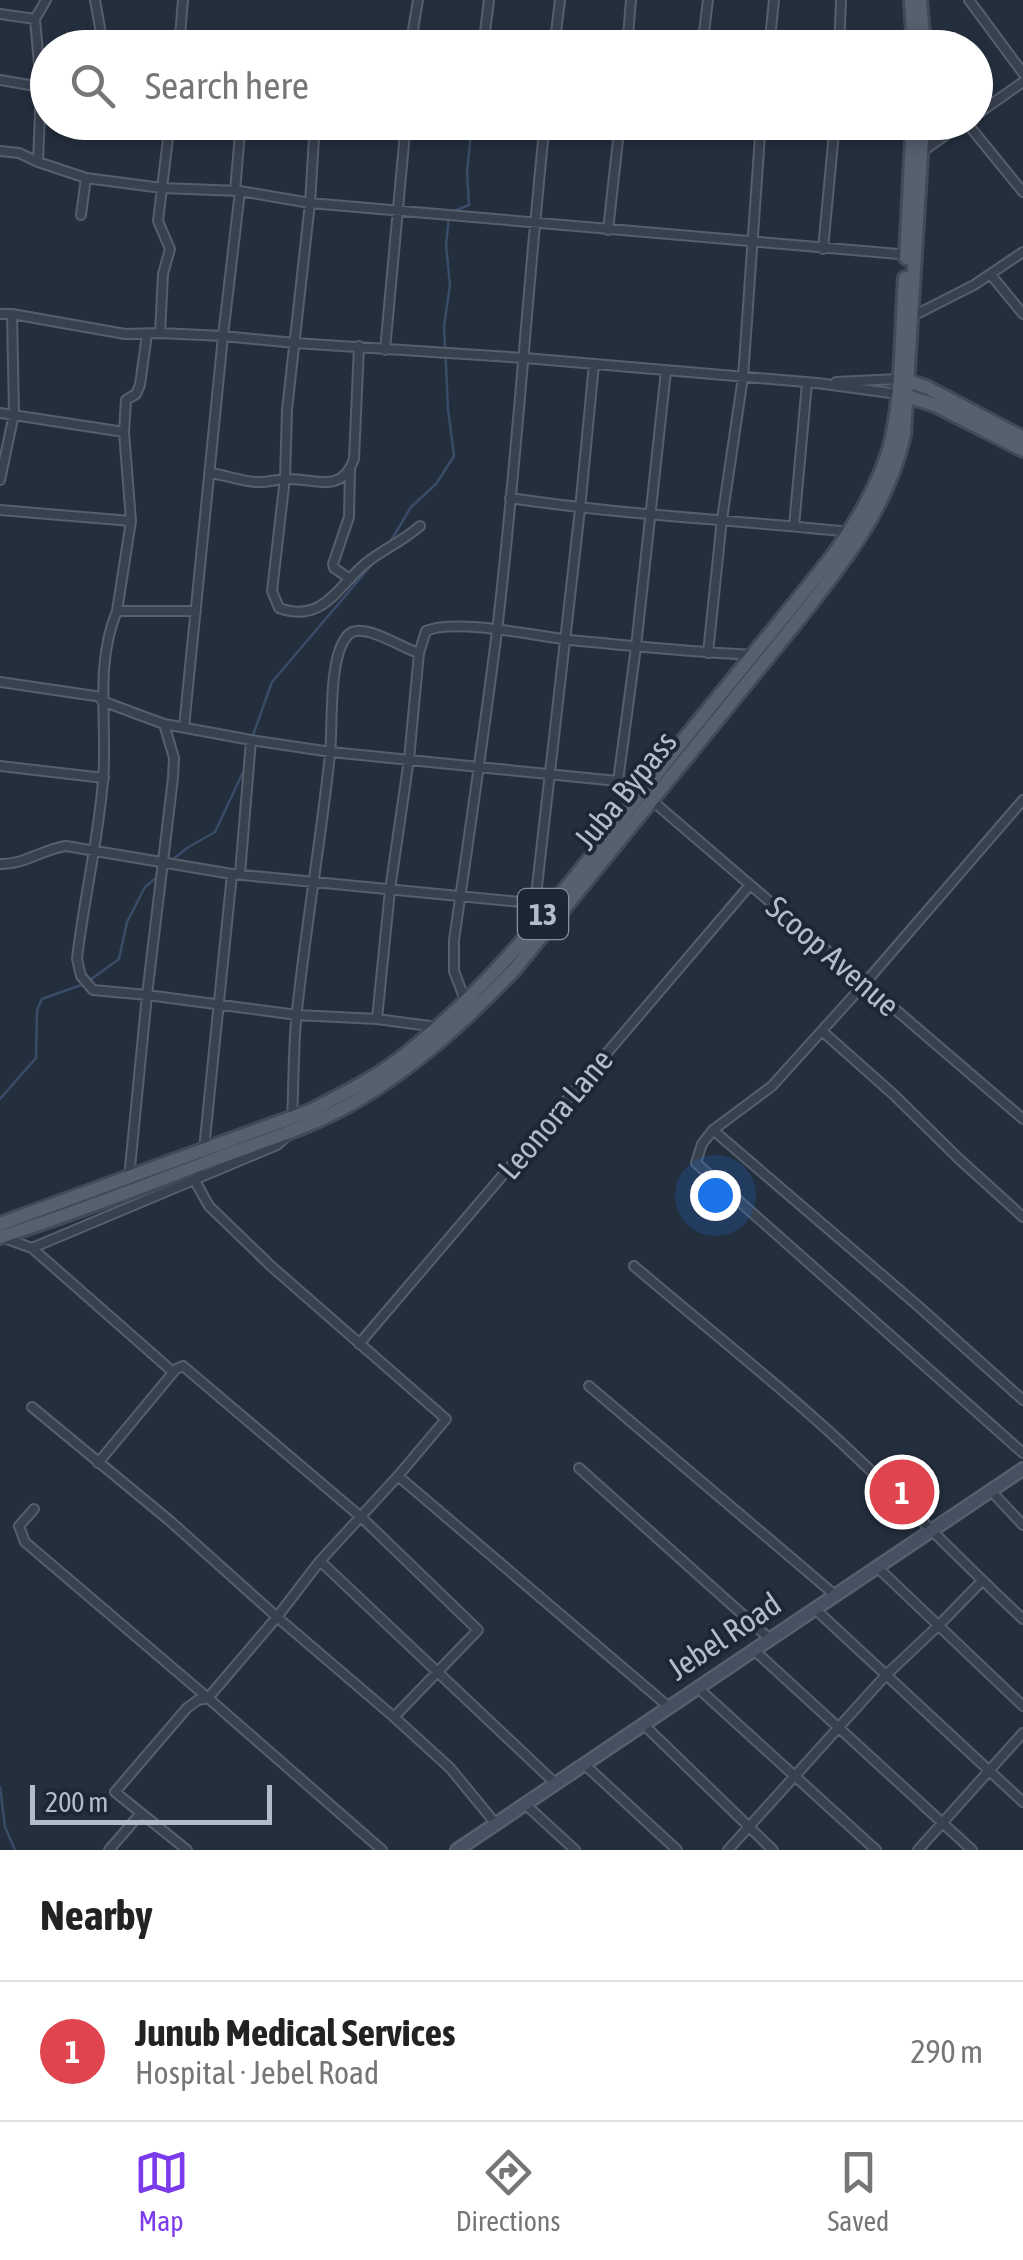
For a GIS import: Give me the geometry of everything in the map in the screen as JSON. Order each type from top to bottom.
[{"type":"main road","points":[[911,0],[913,30]]},
{"type":"main road","points":[[920,0],[922,30]]},
{"type":"main road","name":"Juba Bypass","points":[[292,1124],[402,1056],[466,1002],[501,966],[812,604],[869,525],[904,435],[913,140]]},
{"type":"main road","name":"Juba Bypass","points":[[0,1237],[292,1124],[337,1112],[435,1046],[514,970],[868,502],[883,467],[903,387],[911,317],[910,255],[922,140]]},
{"type":"main road","points":[[903,387],[938,393],[1023,438]]},
{"type":"main road","points":[[903,387],[1023,450]]},
{"type":"main road","name":"Juba Bypass","points":[[0,1224],[129,1178],[202,1158]]},
{"type":"main road","name":"Jebel Road","points":[[456,1850],[1023,1468]]},
{"type":"street","points":[[36,30],[35,19],[46,0]]},
{"type":"street","points":[[95,0],[100,30]]},
{"type":"street","points":[[180,30],[183,0]]},
{"type":"street","points":[[413,30],[418,0]]},
{"type":"street","points":[[485,30],[489,0]]},
{"type":"street","points":[[556,30],[560,0]]},
{"type":"street","points":[[628,30],[631,0]]},
{"type":"street","points":[[704,30],[708,0]]},
{"type":"street","points":[[771,30],[774,0]]},
{"type":"street","points":[[840,30],[841,0]]},
{"type":"street","points":[[968,0],[991,30]]},
{"type":"street","points":[[0,14],[35,19]]},
{"type":"street","points":[[993,33],[1023,73]]},
{"type":"street","points":[[0,80],[30,85]]},
{"type":"street","points":[[993,103],[1023,82]]},
{"type":"street","points":[[38,162],[40,140]]},
{"type":"street","points":[[160,333],[163,274],[170,249],[158,221],[168,140]]},
{"type":"street","points":[[184,727],[240,140]]},
{"type":"street","points":[[315,140],[272,591],[280,608],[314,610],[324,605],[364,565],[420,526]]},
{"type":"street","points":[[385,350],[404,140]]},
{"type":"street","points":[[466,1002],[454,972],[454,940],[497,628],[543,140]]},
{"type":"street","points":[[608,230],[618,140]]},
{"type":"street","points":[[708,652],[743,377],[760,140]]},
{"type":"street","points":[[823,249],[833,140]]},
{"type":"street","points":[[922,152],[939,140]]},
{"type":"street","points":[[980,140],[1023,192]]},
{"type":"street","points":[[0,151],[19,153],[86,178],[162,188],[238,191],[310,203],[910,255]]},
{"type":"street","points":[[80,215],[86,178]]},
{"type":"street","points":[[911,317],[992,275],[1023,252]]},
{"type":"street","points":[[992,275],[1023,314]]},
{"type":"street","points":[[0,314],[125,334],[223,336],[903,387]]},
{"type":"street","points":[[0,480],[14,414],[12,314]]},
{"type":"street","points":[[147,334],[138,390],[126,400],[124,432],[131,520],[105,659],[104,778],[76,959],[81,976],[93,990],[437,1027]]},
{"type":"street","points":[[350,579],[333,564],[349,518],[359,346]]},
{"type":"street","points":[[535,904],[594,364]]},
{"type":"street","points":[[618,781],[666,371]]},
{"type":"street","points":[[812,383],[903,387]]},
{"type":"street","points":[[794,526],[812,383]]},
{"type":"street","points":[[0,413],[124,432]]},
{"type":"street","points":[[210,473],[254,482],[285,478],[331,483],[350,470]]},
{"type":"street","points":[[510,498],[580,509],[849,532]]},
{"type":"street","points":[[0,510],[131,520]]},
{"type":"street","points":[[117,610],[196,610]]},
{"type":"street","points":[[377,1018],[418,653],[430,628],[497,628],[565,639],[754,656]]},
{"type":"street","points":[[32,1248],[277,1145],[292,1124],[296,1014],[330,752],[337,660],[347,636],[358,631],[380,635],[418,653]]},
{"type":"street","name":"Scoop Avenue","points":[[0,682],[102,699],[164,724],[251,740],[330,752],[626,782],[648,796],[1023,1120]]},
{"type":"street","points":[[129,1178],[174,758],[164,724]]},
{"type":"street","points":[[188,1850],[115,1792],[187,1708],[208,1698],[320,1562],[446,1419],[271,1266],[209,1206],[195,1181],[202,1158],[251,740]]},
{"type":"street","points":[[0,766],[104,778]]},
{"type":"street","points":[[1023,800],[772,1086],[713,1130],[702,1144],[696,1163],[1023,1453]]},
{"type":"street","points":[[1,866],[66,846],[236,874],[552,904]]},
{"type":"street","name":"Leonora Lane","points":[[359,1344],[750,885]]},
{"type":"street","points":[[822,1031],[1023,1217]]},
{"type":"street","points":[[713,1130],[1023,1400]]},
{"type":"street","points":[[0,1237],[32,1248],[173,1372]]},
{"type":"street","points":[[634,1266],[823,1426],[1023,1618]]},
{"type":"street","points":[[98,1463],[173,1372],[183,1366],[361,1516],[478,1630],[394,1718]]},
{"type":"street","points":[[589,1386],[835,1595]]},
{"type":"street","points":[[32,1407],[170,1521],[450,1768],[496,1824]]},
{"type":"street","points":[[580,1468],[770,1639]]},
{"type":"street","points":[[398,1476],[668,1707]]},
{"type":"street","points":[[990,1491],[1023,1525]]},
{"type":"street","points":[[34,1509],[19,1526],[25,1542],[382,1850]]},
{"type":"street","points":[[320,1562],[555,1784]]},
{"type":"street","points":[[877,1567],[1023,1706]]},
{"type":"street","points":[[728,1850],[886,1675],[982,1581]]},
{"type":"street","points":[[815,1608],[1023,1802]]},
{"type":"street","points":[[754,1650],[972,1850]]},
{"type":"street","points":[[698,1688],[876,1850]]},
{"type":"street","points":[[643,1724],[773,1850]]},
{"type":"street","points":[[918,1850],[1023,1733]]},
{"type":"street","points":[[584,1764],[678,1850]]},
{"type":"street","points":[[524,1804],[575,1850]]},
{"type":"street","points":[[109,1850],[141,1813]]},
{"type":"waterway","points":[[454,211],[469,205],[470,140]]},
{"type":"waterway","points":[[389,544],[411,507],[436,484],[454,456],[444,326],[450,285],[446,245],[449,216]]},
{"type":"waterway","points":[[252,738],[272,682],[374,562]]},
{"type":"waterway","points":[[171,861],[215,832],[244,770]]},
{"type":"waterway","points":[[90,980],[119,959],[127,922],[145,887],[156,878]]},
{"type":"waterway","points":[[0,1099],[36,1058],[37,1010],[42,999],[84,984]]},
{"type":"waterway","points":[[0,1787],[5,1827],[15,1850]]},
{"type":"place","name":"Junub Medical Services","points":[[902,1492]]}]
